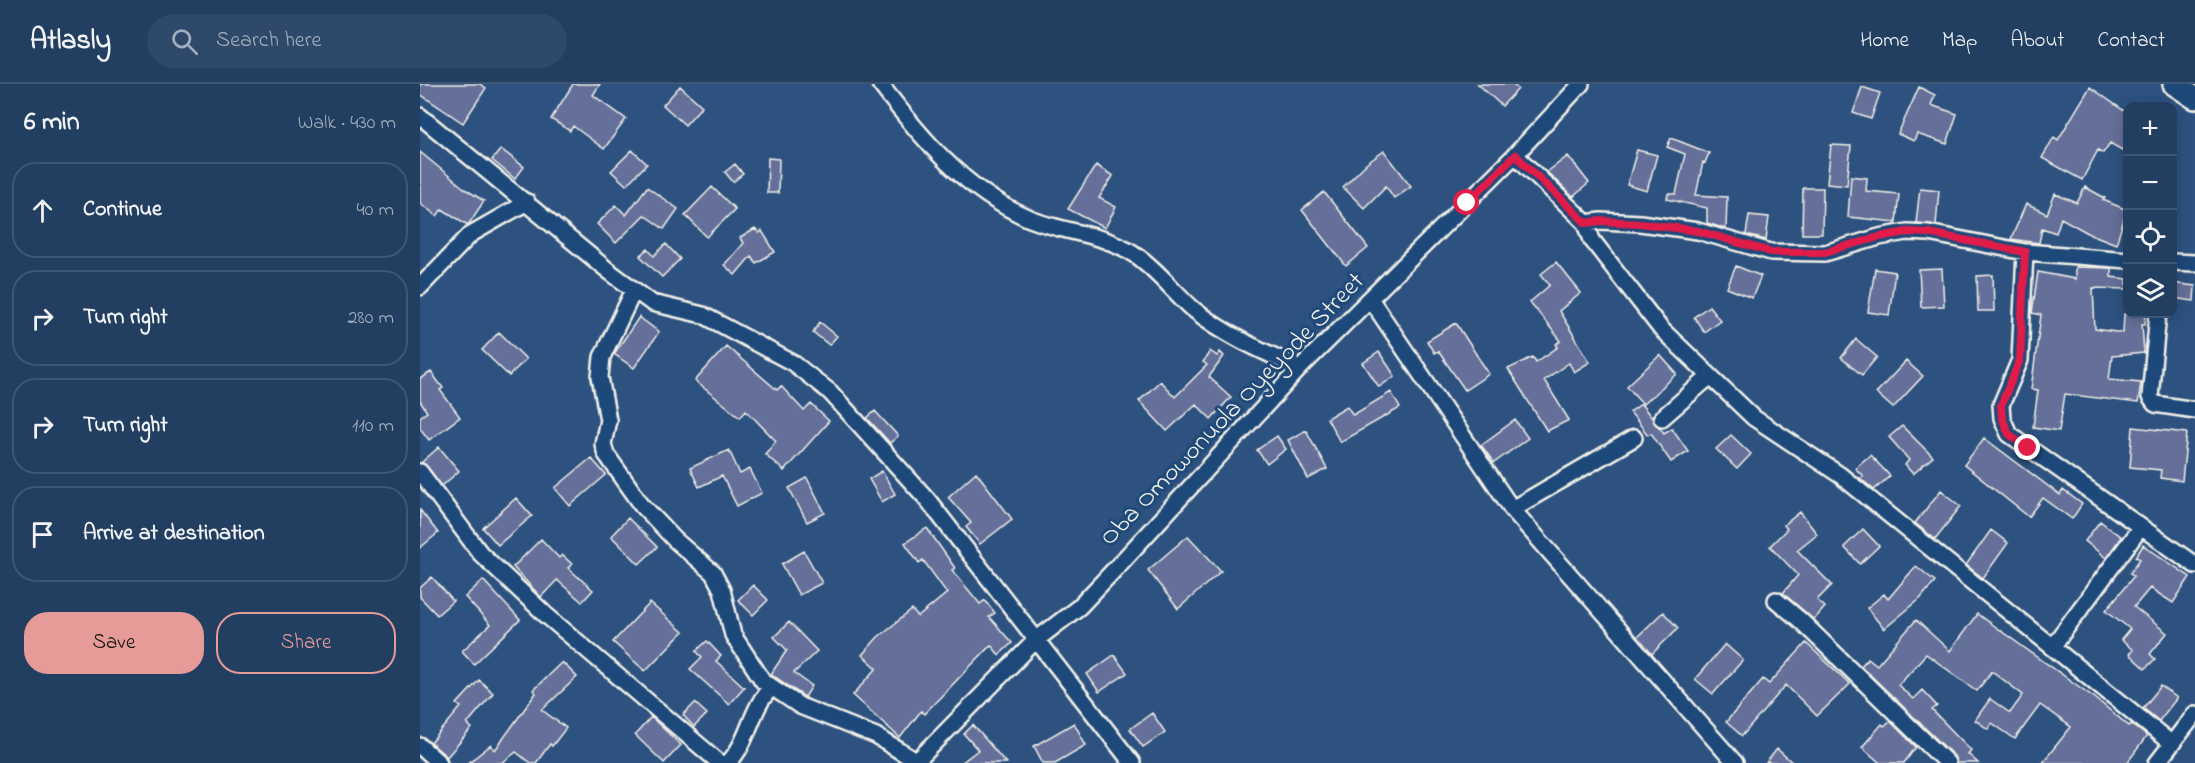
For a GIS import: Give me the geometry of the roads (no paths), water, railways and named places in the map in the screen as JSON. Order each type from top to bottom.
[{"type":"main road","points":[[2174,84],[2195,98]]},
{"type":"street","points":[[880,84],[929,147],[954,170],[994,200],[1030,219],[1126,250],[1150,267],[1172,290],[1209,321],[1255,348],[1300,368]]},
{"type":"street","name":"Oba Omowonuola Oyeyode Street","points":[[915,762],[1036,640],[1079,606],[1300,368],[1515,155],[1581,84]]},
{"type":"street","points":[[420,116],[652,303],[703,315],[793,363],[830,392],[927,499],[1132,763]]},
{"type":"street","points":[[1515,155],[1586,223],[1592,240],[1622,281],[1661,329],[1709,377],[1762,424],[1840,475],[2172,744]]},
{"type":"street","points":[[420,287],[471,234],[527,202]]},
{"type":"street","points":[[1586,223],[1601,221],[1640,223],[1698,231],[1771,252],[1825,252],[1907,232],[1928,233],[2025,252],[2123,260]]},
{"type":"street","points":[[2025,252],[2020,360],[2001,405],[2002,418],[2009,434],[2195,565]]},
{"type":"street","points":[[2177,262],[2195,262]]},
{"type":"street","points":[[634,290],[602,357],[600,377],[608,410],[603,444],[606,454],[642,505],[675,540],[713,573],[722,590],[733,635],[757,674],[800,706],[876,736],[915,762]]},
{"type":"street","points":[[1371,300],[1512,509],[1735,763]]},
{"type":"street","points":[[2158,318],[2150,397],[2155,404],[2195,410]]},
{"type":"street","points":[[1662,418],[1709,377]]},
{"type":"street","points":[[1512,509],[1634,438]]},
{"type":"street","points":[[420,472],[480,553],[555,622],[720,763]]},
{"type":"street","points":[[2052,647],[2141,527]]},
{"type":"street","points":[[1776,600],[1808,627],[1947,763]]},
{"type":"street","points":[[728,763],[744,742],[758,704],[772,687]]},
{"type":"street","points":[[2157,763],[2193,721]]},
{"type":"street","points":[[420,746],[439,763]]}]
